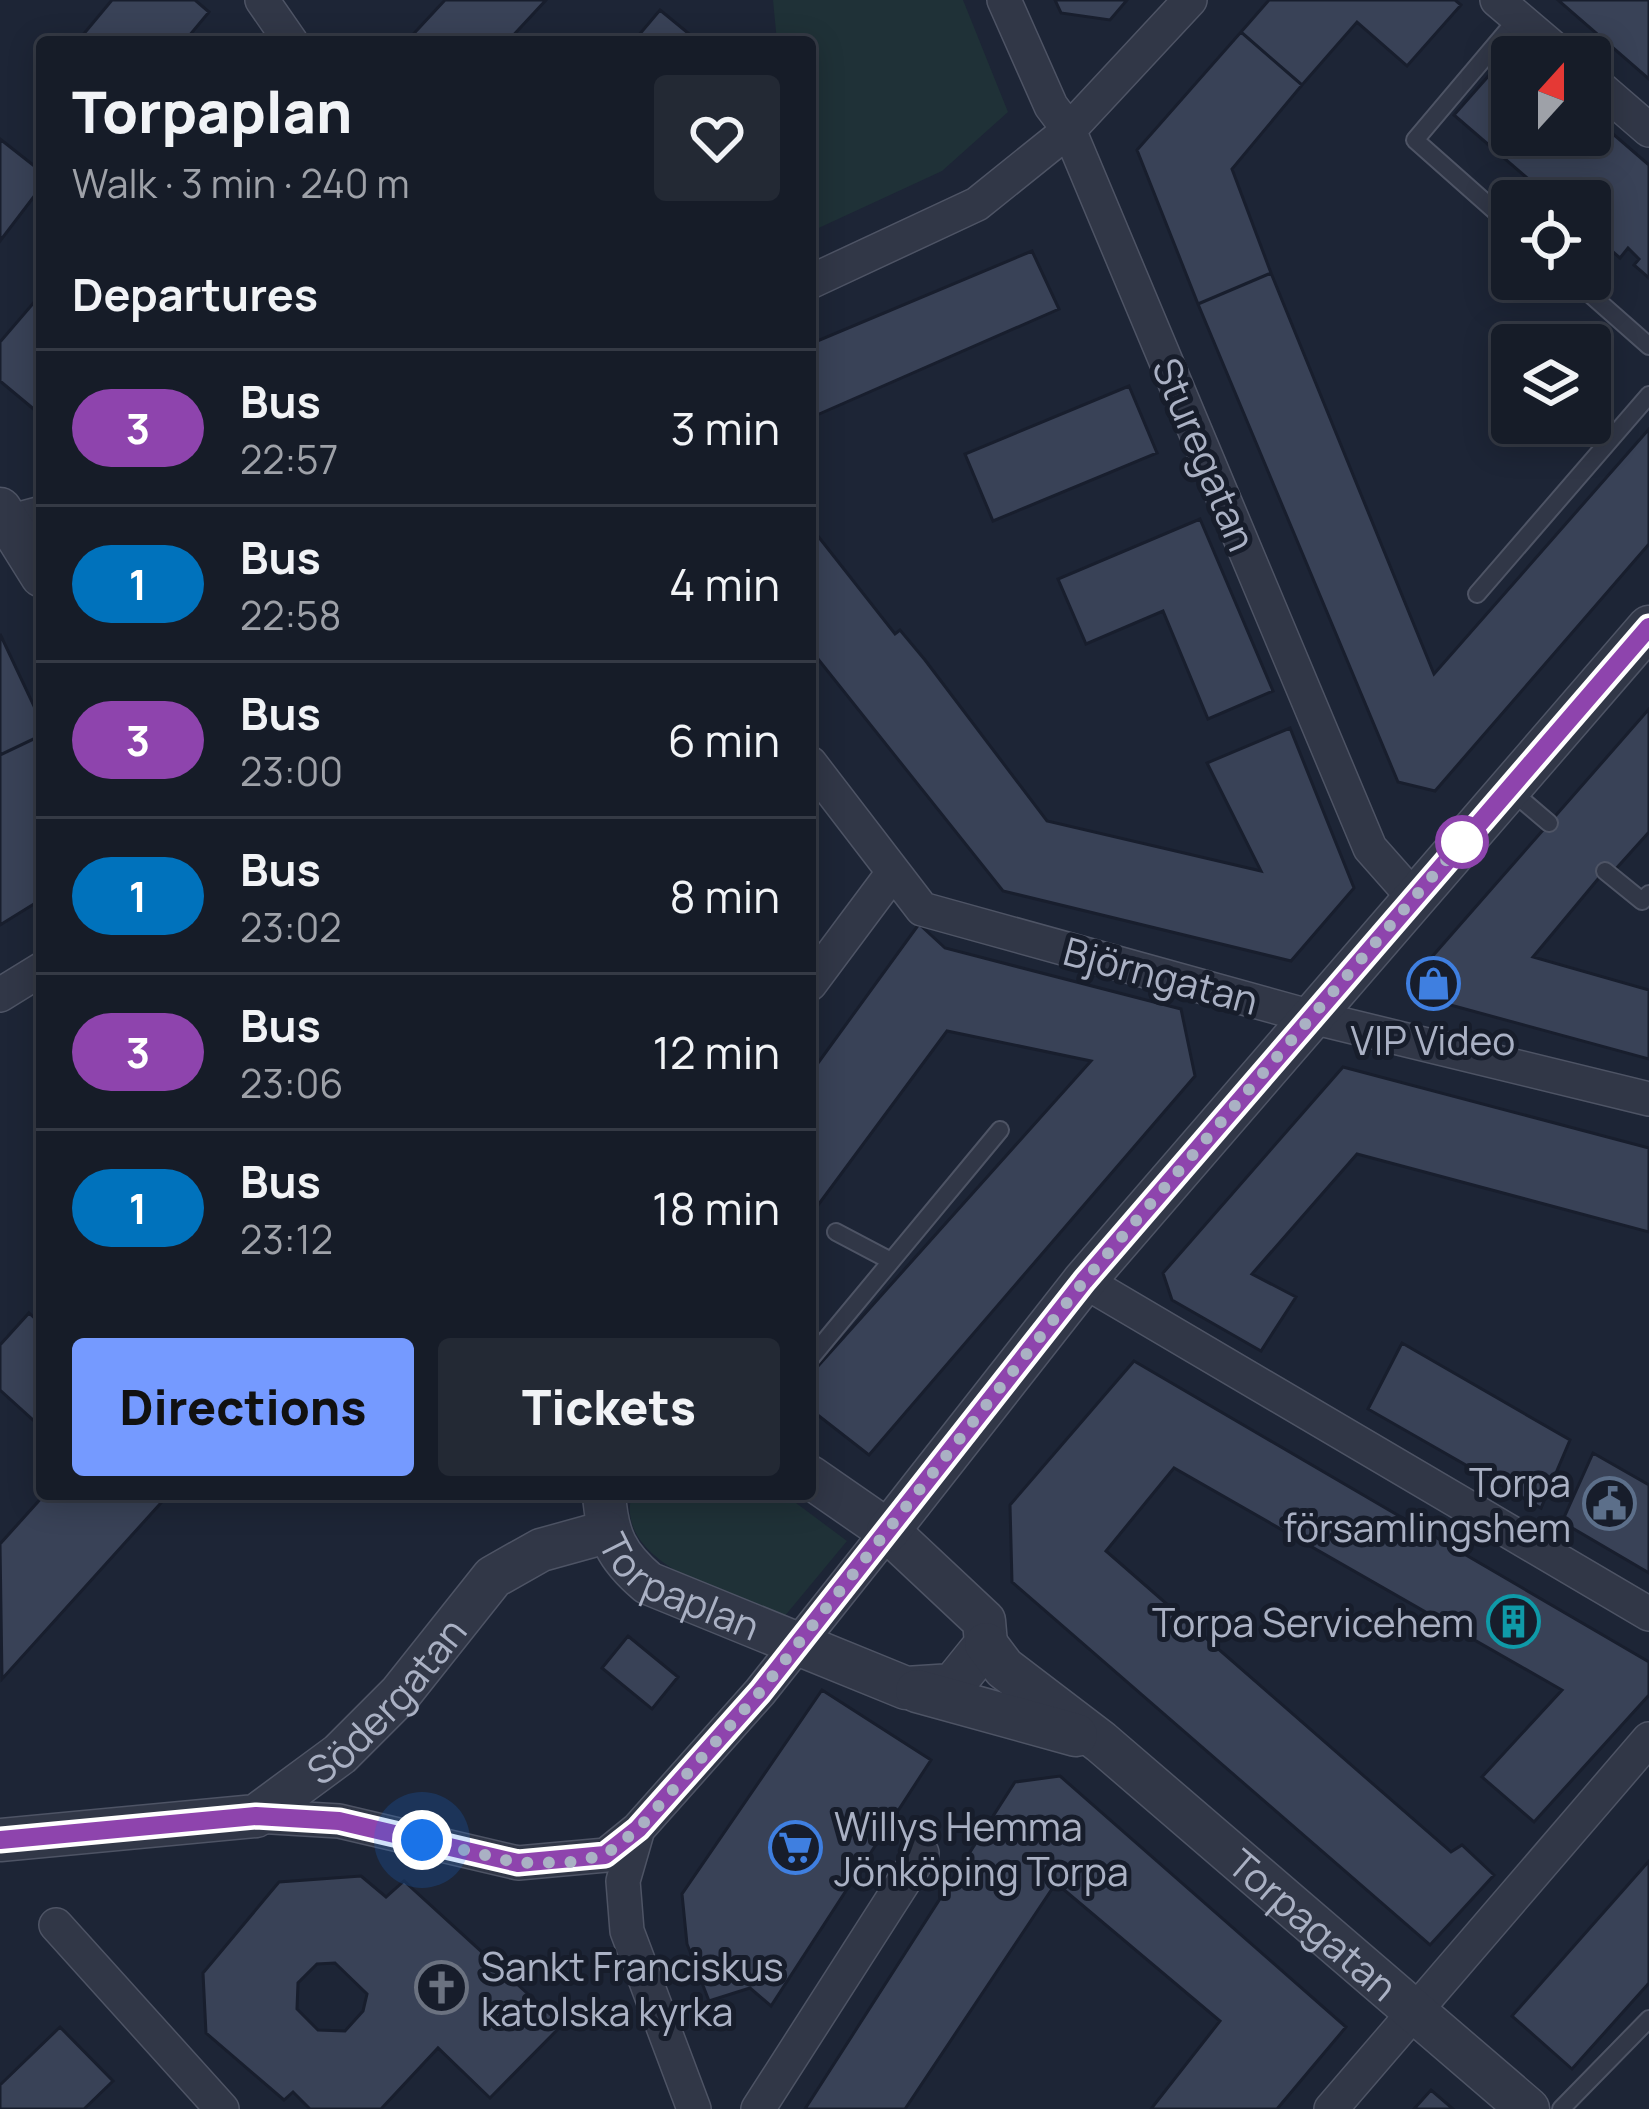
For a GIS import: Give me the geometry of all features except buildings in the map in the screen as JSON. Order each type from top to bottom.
[{"type":"street","points":[[262,0],[287,36]]},
{"type":"street","name":"Sturegatan","points":[[1004,0],[1051,106],[1069,130],[1370,848],[1416,900]]},
{"type":"street","points":[[816,279],[977,204],[1069,130],[1190,0]]},
{"type":"street","points":[[1508,9],[1540,36]]},
{"type":"street","points":[[1611,97],[1649,130]]},
{"type":"street","points":[[13,517],[36,564]]},
{"type":"street","points":[[888,1531],[1084,1281],[1649,627]]},
{"type":"street","name":"Björngatan","points":[[816,771],[922,909],[1312,1017],[1649,1100]]},
{"type":"street","points":[[816,976],[892,874]]},
{"type":"street","points":[[0,995],[36,973]]},
{"type":"street","points":[[1084,1281],[1649,1614]]},
{"type":"street","points":[[816,1481],[888,1531],[985,1621],[986,1644],[953,1685],[906,1688]]},
{"type":"street","name":"Torpaplan","points":[[605,1513],[621,1561],[648,1583],[906,1688]]},
{"type":"street","name":"Södergatan","points":[[256,1816],[355,1739],[400,1694],[494,1577],[605,1513]]},
{"type":"street","name":"Torpaplan","points":[[256,1816],[339,1821],[518,1863],[605,1855],[638,1829],[888,1531]]},
{"type":"street","name":"Torpagatan","points":[[986,1644],[1004,1668],[1101,1742],[1528,2109]]},
{"type":"street","name":"Torpagatan","points":[[906,1688],[1101,1742]]},
{"type":"street","points":[[1331,2109],[1649,1738]]},
{"type":"street","points":[[0,1840],[256,1816]]},
{"type":"street","name":"Torpaplan","points":[[638,1829],[622,1881],[627,1931],[694,2109]]},
{"type":"street","points":[[758,2109],[922,1853]]},
{"type":"street","points":[[56,1925],[222,2109]]},
{"type":"lane","points":[[1491,207],[1415,140],[1508,9]]},
{"type":"lane","points":[[1597,300],[1649,346]]},
{"type":"lane","points":[[1477,594],[1649,395]]},
{"type":"lane","points":[[1508,788],[1550,823]]},
{"type":"lane","points":[[1605,871],[1642,902],[1649,893]]},
{"type":"lane","points":[[816,1352],[1000,1130]]},
{"type":"lane","points":[[836,1232],[891,1261]]},
{"type":"lane","points":[[1561,2109],[1649,2019]]},
{"type":"shaded area","points":[[773,0],[963,0],[1008,112],[942,171],[816,229],[816,36],[776,36]]},
{"type":"shaded area","points":[[632,1500],[792,1500],[847,1541],[784,1617],[709,1588],[658,1559],[640,1540],[631,1519]]},
{"type":"bus line","name":"3","points":[[0,1840],[256,1816],[339,1821],[518,1863],[571,1862],[605,1855],[638,1829],[760,1692],[1084,1281],[1649,627]]},
{"type":"place","name":"VIP Video","points":[[1433,983]]},
{"type":"place","name":"Torpa församlingshem","points":[[1610,1504]]},
{"type":"place","name":"Torpa Servicehem","points":[[1513,1622]]},
{"type":"place","name":"Willys Hemma Jönköping Torpa","points":[[795,1848]]},
{"type":"place","name":"Sankt Franciskus katolska kyrka","points":[[442,1988]]},
{"type":"route","points":[[422,1840],[518,1863],[571,1862],[605,1855],[638,1829],[760,1692],[1084,1281],[1462,842]]}]
